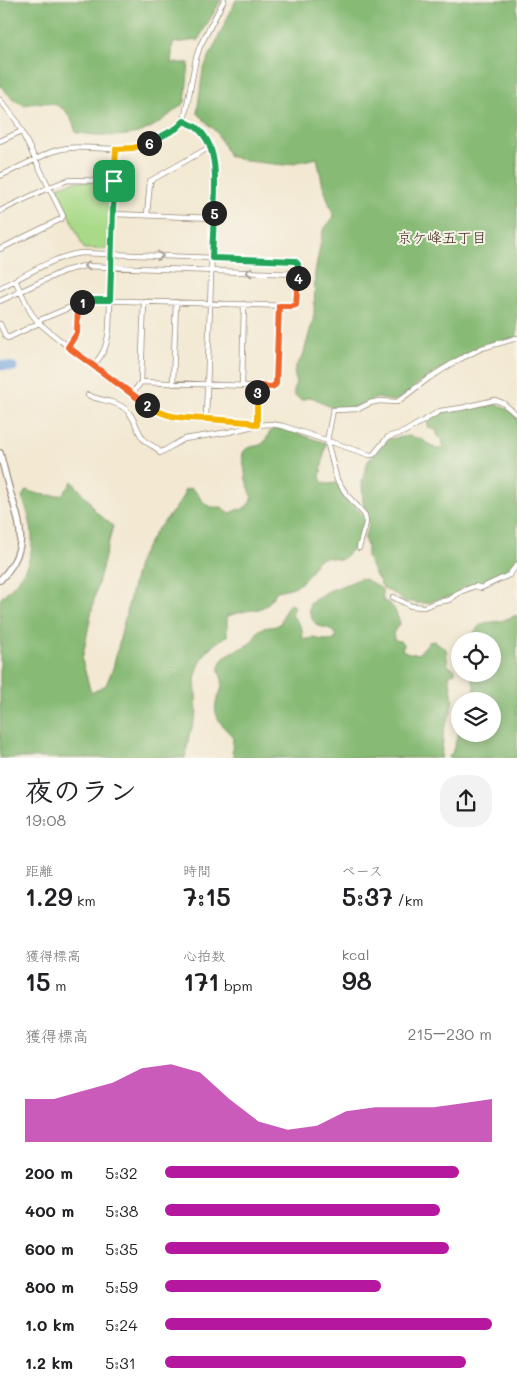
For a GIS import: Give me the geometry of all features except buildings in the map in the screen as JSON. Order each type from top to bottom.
[{"type":"street","points":[[0,176],[63,148],[116,149],[136,147],[152,142],[177,128],[184,121],[200,46],[224,0]]},
{"type":"street","points":[[0,100],[2,107],[16,120],[22,131],[63,216],[61,219],[0,249]]},
{"type":"street","points":[[184,121],[199,130],[208,140],[215,166],[206,419]]},
{"type":"street","points":[[0,141],[22,131]]},
{"type":"street","points":[[147,215],[150,181],[210,147]]},
{"type":"street","points":[[93,366],[102,355],[107,344],[109,329],[116,149]]},
{"type":"street","points":[[0,211],[50,187],[70,180],[114,181]]},
{"type":"street","points":[[113,214],[213,218]]},
{"type":"street","points":[[0,288],[56,260],[81,253],[295,261],[298,264],[296,305],[293,306],[91,300],[40,320],[39,323],[8,338],[0,324]]},
{"type":"street","points":[[0,301],[72,268],[84,266],[298,274]]},
{"type":"street","points":[[15,280],[31,314],[39,323],[93,366],[155,410],[166,415],[185,419],[248,422],[257,425]]},
{"type":"street","points":[[132,394],[140,382],[144,301]]},
{"type":"street","points":[[173,384],[176,302]]},
{"type":"street","points":[[68,347],[77,333],[78,304]]},
{"type":"street","points":[[242,386],[244,304]]},
{"type":"street","points":[[140,382],[272,387],[276,384],[279,306]]},
{"type":"street","points":[[359,548],[366,523],[365,515],[336,480],[327,442],[333,410],[358,409],[379,401],[397,402],[429,378],[458,360],[482,348],[517,338]]},
{"type":"street","points":[[257,425],[258,386]]},
{"type":"street","points":[[88,395],[116,402],[128,412],[146,442],[158,449],[160,453],[184,438],[229,432],[257,425],[279,425],[370,455],[388,438],[404,432],[440,411],[495,400],[503,403],[517,415]]},
{"type":"street","points":[[0,453],[21,531],[17,559],[0,580]]},
{"type":"street","points":[[393,597],[410,606],[424,607],[449,600],[469,588],[485,586],[509,575],[517,565]]},
{"type":"green space","points":[[0,0],[221,0],[198,40],[173,43],[171,63],[189,63],[185,102],[150,128],[133,134],[114,136],[76,133],[69,115],[64,109],[50,103],[24,105],[14,100],[0,86]]},
{"type":"green space","points":[[236,0],[517,0],[517,337],[488,344],[438,371],[397,400],[391,401],[378,398],[357,407],[332,408],[314,398],[309,397],[302,400],[294,395],[296,381],[294,372],[303,356],[314,316],[315,273],[323,230],[334,217],[323,186],[317,158],[284,165],[247,161],[229,156],[217,133],[197,113],[203,70]]},
{"type":"green space","points":[[78,181],[111,184],[107,249],[84,249],[57,187]]},
{"type":"green space","points":[[493,404],[509,410],[517,417],[517,562],[514,562],[493,580],[483,585],[475,584],[468,586],[459,590],[452,597],[428,603],[403,601],[395,594],[384,589],[367,557],[367,546],[364,538],[369,524],[363,503],[362,481],[368,461],[389,439],[409,436],[421,439],[436,449],[442,449],[443,441],[438,436],[436,430],[429,428],[427,421],[440,413]]},
{"type":"green space","points":[[274,428],[287,430],[326,443],[320,477],[322,482],[327,484],[337,483],[347,498],[365,517],[366,521],[358,544],[341,560],[331,558],[320,559],[303,581],[294,587],[277,591],[267,605],[259,609],[227,616],[227,636],[207,650],[195,678],[197,713],[189,736],[185,758],[0,758],[0,599],[19,579],[29,559],[32,539],[31,529],[22,497],[26,490],[43,495],[61,495],[72,481],[90,502],[95,511],[113,526],[95,595],[82,660],[91,693],[106,685],[113,668],[139,560],[155,532],[184,496],[184,490],[191,488],[211,507],[222,507],[226,512],[231,513],[238,509],[241,510],[251,500],[251,493],[246,480],[243,453],[248,448],[262,444]]},
{"type":"green space","points":[[360,578],[382,589],[383,601],[390,604],[394,609],[400,623],[393,633],[394,640],[400,641],[404,645],[402,650],[418,654],[429,642],[435,641],[446,649],[448,666],[451,667],[451,674],[449,675],[452,692],[451,712],[444,729],[441,758],[235,758],[232,752],[233,737],[219,721],[216,711],[222,683],[219,670],[221,662],[231,652],[251,643],[257,632],[261,629],[280,624],[286,608],[290,604],[294,606],[292,615],[299,623],[303,639],[314,637],[321,640],[335,640],[336,634],[328,628],[318,626],[312,619],[309,610],[310,602],[329,591]]},
{"type":"green space","points":[[517,615],[517,758],[448,758],[456,742],[501,742],[501,692],[475,692],[473,682],[501,682],[501,632],[474,632],[484,623],[501,621]]},
{"type":"waterway","points":[[0,365],[13,367]]},
{"type":"district","name":"京ケ峰五丁目","points":[[442,237]]},
{"type":"route","points":[[184,121],[196,126],[208,140],[215,166],[212,258],[298,262],[297,304],[293,306],[279,306],[276,384],[272,387],[258,386],[257,425],[248,422],[185,419],[161,413],[68,347],[77,333],[78,304],[91,300],[110,300],[114,181],[116,149],[145,145],[177,128],[184,121]]}]
